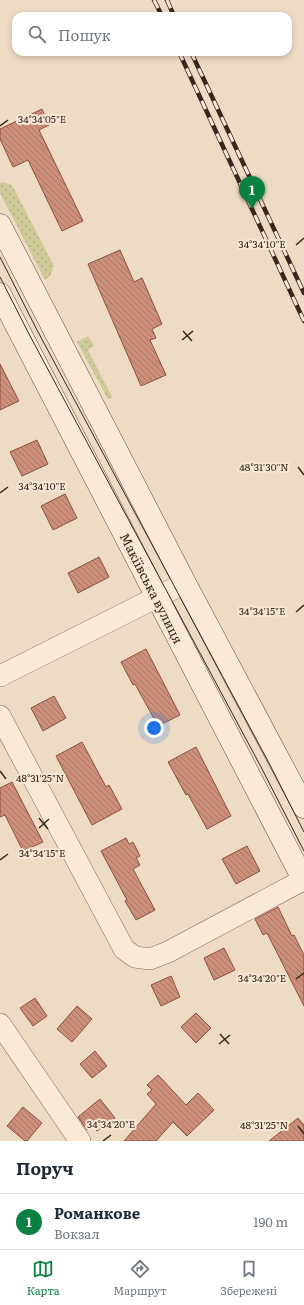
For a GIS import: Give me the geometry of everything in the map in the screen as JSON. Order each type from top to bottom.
[{"type":"main road","points":[[0,225],[184,583],[304,807]]},
{"type":"main road","name":"Макіївська вулиця","points":[[0,294],[304,881]]},
{"type":"main road","points":[[17,328],[45,313]]},
{"type":"street","points":[[0,676],[184,583]]},
{"type":"street","points":[[0,716],[124,949],[135,957],[150,958],[168,952],[304,881]]},
{"type":"street","points":[[0,1024],[72,1137]]},
{"type":"shaded area","points":[[3,182],[12,185],[54,266],[50,276],[45,280],[0,193],[0,183]]},
{"type":"shaded area","points":[[88,336],[94,346],[88,350],[112,397],[108,399],[77,342]]},
{"type":"building","points":[[42,109],[49,125],[39,130],[83,221],[62,231],[28,160],[13,167],[0,139],[0,129]]},
{"type":"building","points":[[120,250],[134,282],[142,278],[162,324],[152,329],[156,338],[150,340],[166,375],[141,386],[88,264]]},
{"type":"building","points":[[0,364],[19,401],[0,410]]},
{"type":"building","points":[[37,440],[48,464],[22,476],[10,452]]},
{"type":"building","points":[[65,494],[77,518],[53,530],[41,506]]},
{"type":"building","points":[[99,557],[109,577],[78,593],[68,573]]},
{"type":"building","points":[[146,649],[180,715],[158,726],[121,662]]},
{"type":"building","points":[[54,696],[66,718],[43,731],[31,708]]},
{"type":"building","points":[[82,742],[106,787],[109,785],[122,809],[92,825],[56,756]]},
{"type":"building","points":[[196,747],[231,816],[207,829],[168,762]]},
{"type":"building","points":[[12,782],[43,842],[23,851],[5,815],[0,817],[0,788]]},
{"type":"building","points":[[126,838],[129,844],[133,842],[140,856],[136,858],[140,865],[133,869],[155,910],[136,920],[125,901],[127,900],[101,851]]},
{"type":"building","points":[[247,846],[260,871],[236,884],[222,859]]},
{"type":"building","points":[[278,907],[292,936],[294,935],[304,955],[304,1006],[267,933],[263,935],[255,919]]},
{"type":"building","points":[[224,948],[235,970],[214,980],[204,958]]},
{"type":"building","points":[[171,976],[180,997],[161,1006],[151,985]]},
{"type":"building","points":[[35,998],[47,1016],[33,1026],[20,1008]]},
{"type":"building","points":[[77,1006],[92,1019],[72,1042],[57,1029]]},
{"type":"building","points":[[196,1013],[211,1028],[196,1043],[181,1027]]},
{"type":"building","points":[[95,1051],[107,1066],[92,1078],[80,1064]]},
{"type":"building","points":[[158,1075],[186,1105],[198,1093],[214,1110],[187,1136],[173,1122],[156,1141],[124,1141],[156,1104],[147,1094],[152,1090],[147,1085]]},
{"type":"building","points":[[100,1099],[115,1118],[97,1131],[93,1125],[87,1130],[78,1117]]},
{"type":"building","points":[[23,1107],[42,1123],[27,1141],[7,1126]]},
{"type":"building","points":[[298,1118],[304,1125],[304,1141],[269,1141]]},
{"type":"tram line","points":[[0,257],[37,330],[269,763],[304,832]]},
{"type":"tram line","points":[[0,277],[29,334],[261,767],[304,851]]},
{"type":"railway","points":[[154,0],[160,12]]},
{"type":"railway","points":[[167,0],[172,12]]},
{"type":"railway","points":[[181,56],[304,321]]},
{"type":"railway","points":[[193,56],[304,293]]},
{"type":"place","name":"Романкове","points":[[252,209]]}]
